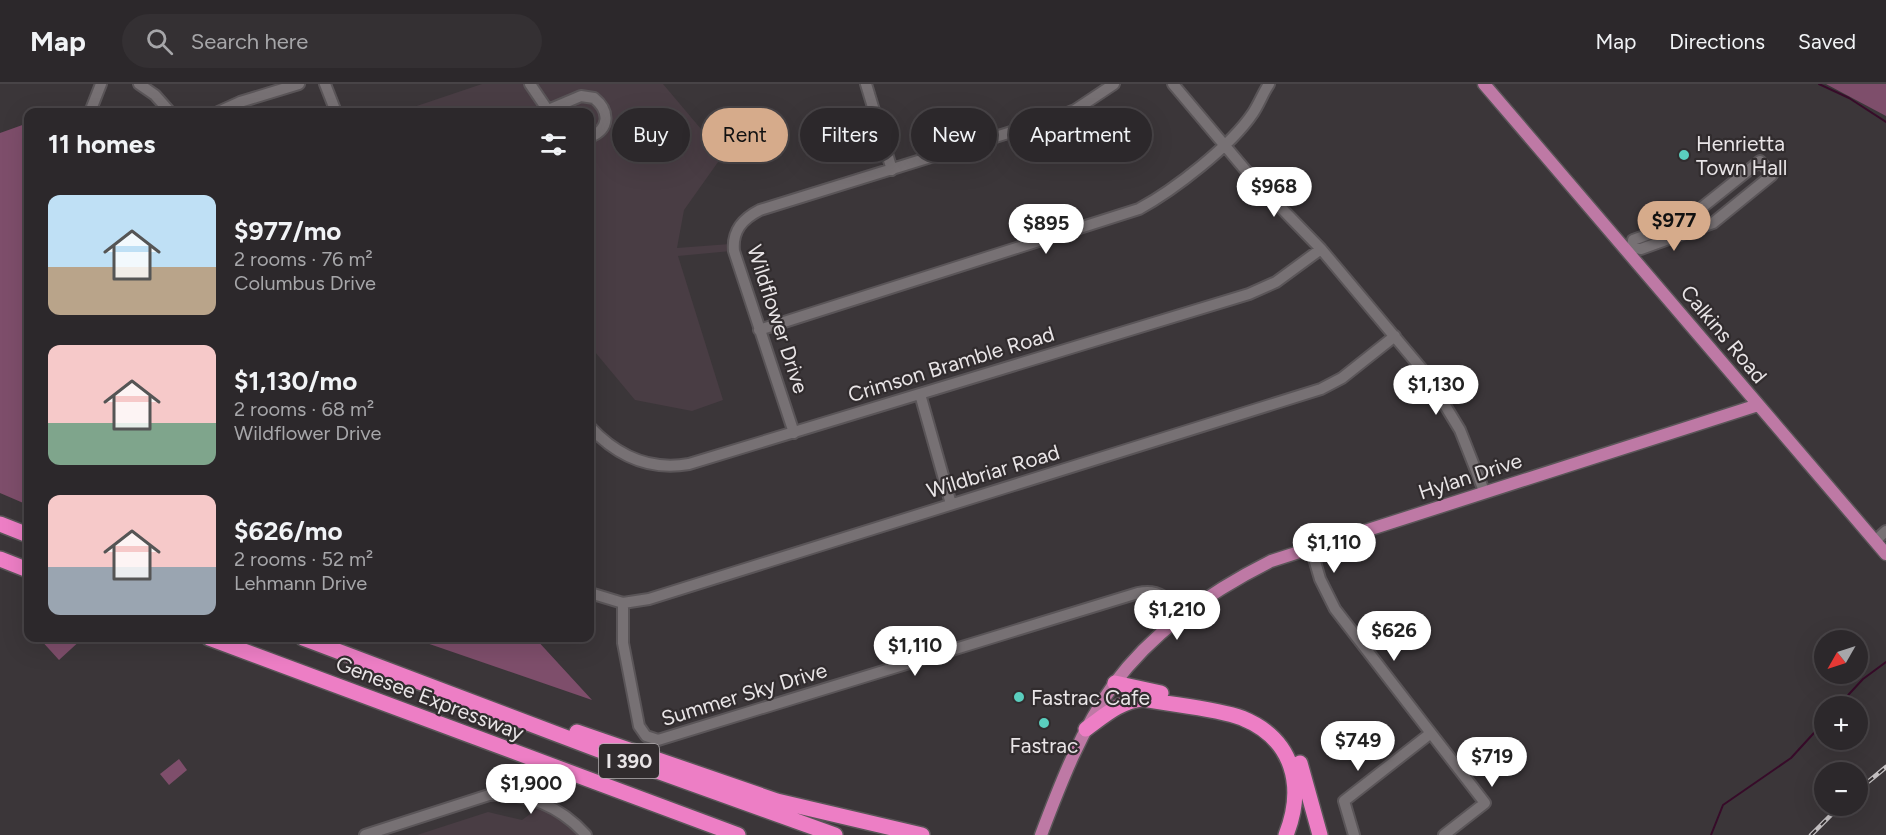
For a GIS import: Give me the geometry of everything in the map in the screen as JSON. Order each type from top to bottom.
[{"type":"highway","points":[[0,524],[24,533]]},
{"type":"highway","points":[[0,559],[24,568]]},
{"type":"highway","name":"Genesee Expressway","points":[[220,642],[738,835]]},
{"type":"highway","name":"Genesee Expressway","points":[[314,642],[608,753],[835,835]]},
{"type":"highway","points":[[425,683],[628,748],[777,801],[922,835]]},
{"type":"highway","points":[[1115,683],[1244,710],[1267,720],[1294,750],[1320,835]]},
{"type":"highway","points":[[1086,729],[1122,705],[1143,699],[1240,717],[1260,727],[1276,741],[1289,760],[1296,783],[1296,802],[1286,835]]},
{"type":"highway","points":[[645,801],[708,835]]},
{"type":"main road","name":"Calkins Road","points":[[1484,84],[1630,248],[1758,405],[1886,554]]},
{"type":"main road","name":"Hylan Drive","points":[[1041,835],[1065,771],[1086,729],[1115,683],[1146,649],[1182,616],[1234,580],[1271,561],[1758,405]]},
{"type":"street","points":[[92,107],[101,84]]},
{"type":"street","points":[[139,84],[155,95],[166,108]]},
{"type":"street","points":[[227,108],[299,84]]},
{"type":"street","points":[[325,84],[334,108]]},
{"type":"street","points":[[530,84],[547,108]]},
{"type":"street","points":[[866,84],[892,170]]},
{"type":"street","name":"Wildflower Drive","points":[[794,433],[734,251],[734,236],[740,225],[760,210],[1064,115],[1114,84]]},
{"type":"street","points":[[1173,84],[1224,145],[1321,249],[1426,374],[1446,404],[1466,442],[1484,491]]},
{"type":"street","points":[[759,330],[1125,215],[1166,193],[1224,145],[1254,112],[1269,84]]},
{"type":"street","points":[[555,108],[581,96],[594,98],[605,110],[606,121],[601,130],[594,134]]},
{"type":"street","points":[[1760,161],[1772,175],[1713,223],[1641,249],[1630,248],[1633,240],[1685,221],[1697,214],[1760,161]]},
{"type":"street","name":"Crimson Bramble Road","points":[[594,431],[606,443],[627,457],[665,467],[689,464],[1249,294],[1276,282],[1321,249]]},
{"type":"street","name":"Wildbriar Road","points":[[594,594],[623,603],[656,597],[1321,388],[1342,378],[1395,336]]},
{"type":"street","points":[[920,394],[951,504]]},
{"type":"street","points":[[1875,541],[1886,531]]},
{"type":"street","points":[[1311,548],[1320,579],[1335,609],[1485,803],[1444,835]]},
{"type":"street","name":"Summer Sky Drive","points":[[623,603],[623,643],[639,726],[646,736],[658,740],[1138,593],[1147,591],[1161,594],[1182,616]]},
{"type":"street","points":[[1354,835],[1344,801],[1431,733]]},
{"type":"street","points":[[365,835],[489,795],[519,796],[554,809],[570,817],[586,835]]},
{"type":"shaded area","points":[[482,84],[663,84],[683,108],[612,108],[612,162],[690,162],[690,116],[702,130],[702,162],[718,162],[684,210],[677,248],[730,244],[731,251],[678,256],[723,400],[692,411],[635,400],[594,351],[594,108],[411,108]]},
{"type":"shaded area","points":[[1826,84],[1886,84],[1886,116]]},
{"type":"shaded area","points":[[24,124],[24,503],[0,493],[0,133]]},
{"type":"shaded area","points":[[43,642],[79,642],[59,660]]},
{"type":"shaded area","points":[[424,642],[539,642],[592,700]]},
{"type":"shaded area","points":[[179,759],[187,770],[169,785],[160,774]]},
{"type":"shaded area","points":[[552,803],[573,816],[590,835],[417,835],[488,812],[522,820],[537,809]]},
{"type":"waterway","points":[[1819,84],[1849,98],[1886,122]]},
{"type":"waterway","points":[[1847,696],[1863,679],[1886,662]]},
{"type":"waterway","points":[[1711,835],[1723,805],[1791,758],[1814,733]]},
{"type":"railway","points":[[1868,782],[1886,767]]},
{"type":"railway","points":[[1811,835],[1830,816]]},
{"type":"place","name":"Henrietta Town Hall","points":[[1684,155]]},
{"type":"place","name":"Fastrac Cafe","points":[[1019,697]]},
{"type":"place","name":"Fastrac","points":[[1044,723]]}]
